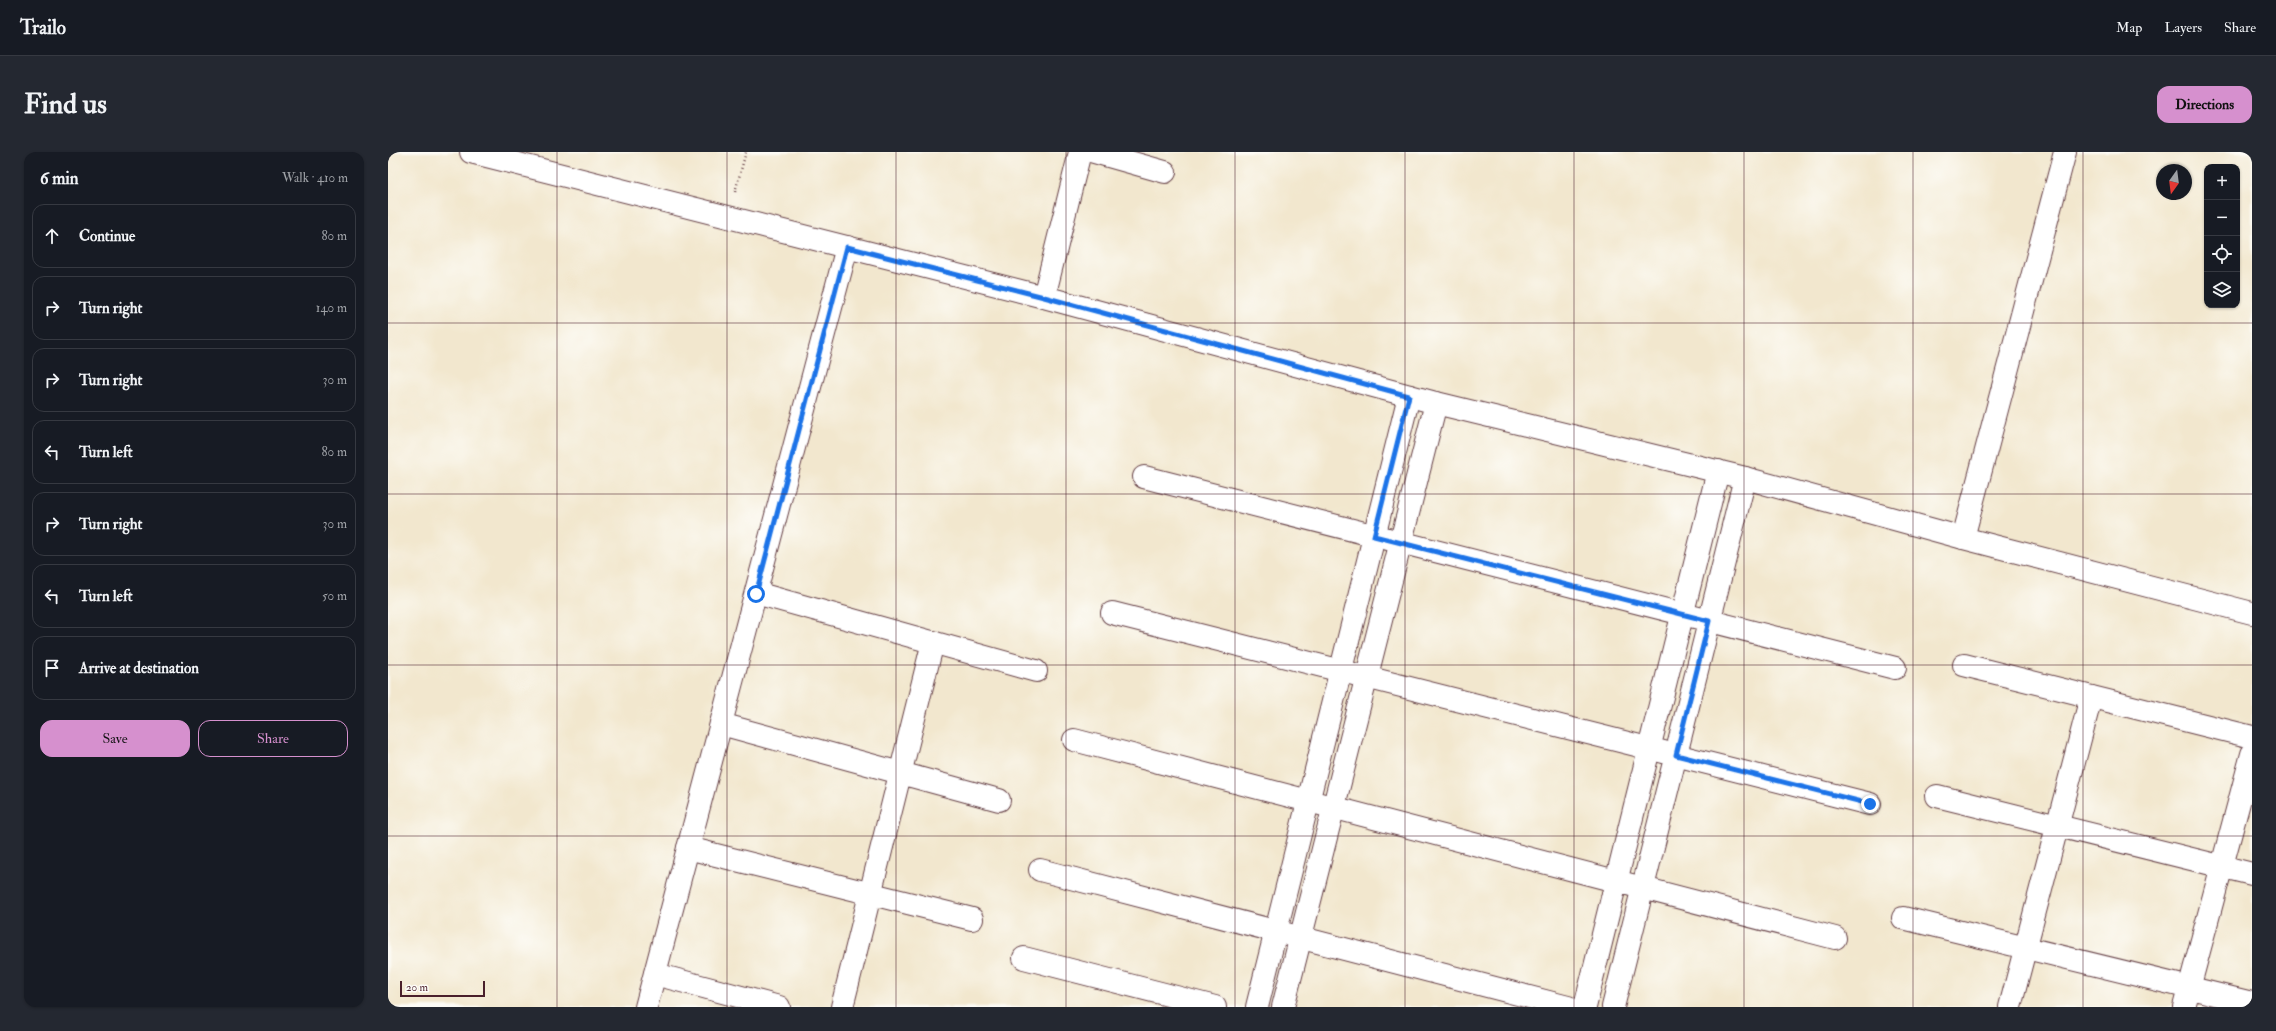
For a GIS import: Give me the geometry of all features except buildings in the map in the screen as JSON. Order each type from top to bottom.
[{"type":"street","points":[[471,152],[1044,297],[1436,403],[1718,471],[1963,538],[2252,613]]},
{"type":"street","points":[[1044,297],[1080,152]]},
{"type":"street","points":[[1094,152],[1165,172]]},
{"type":"street","points":[[1963,538],[2065,152]]},
{"type":"street","points":[[646,1007],[847,247]]},
{"type":"street","points":[[1257,1007],[1409,396]]},
{"type":"street","points":[[1283,1007],[1436,403]]},
{"type":"street","points":[[1585,1007],[1718,471]]},
{"type":"street","points":[[1144,477],[1895,668]]},
{"type":"street","points":[[1613,1007],[1745,478]]},
{"type":"street","points":[[756,594],[1036,671]]},
{"type":"street","points":[[1112,613],[1870,804]]},
{"type":"street","points":[[842,1007],[933,642]]},
{"type":"street","points":[[1964,665],[2252,737]]},
{"type":"street","points":[[2010,1007],[2091,697]]},
{"type":"street","points":[[721,724],[999,800]]},
{"type":"street","points":[[1074,740],[1835,938]]},
{"type":"street","points":[[2186,997],[2252,754]]},
{"type":"street","points":[[1937,796],[2252,874]]},
{"type":"street","points":[[688,848],[972,919]]},
{"type":"street","points":[[1040,870],[1568,1007]]},
{"type":"street","points":[[1903,918],[2026,949],[2186,997],[2252,1003]]},
{"type":"street","points":[[1024,958],[1215,1007]]},
{"type":"street","points":[[655,974],[779,1007]]},
{"type":"path","points":[[729,218],[746,152]]},
{"type":"route","points":[[756,594],[847,247],[1044,297],[1409,396],[1374,536],[1709,621],[1676,755],[1870,804]]}]
